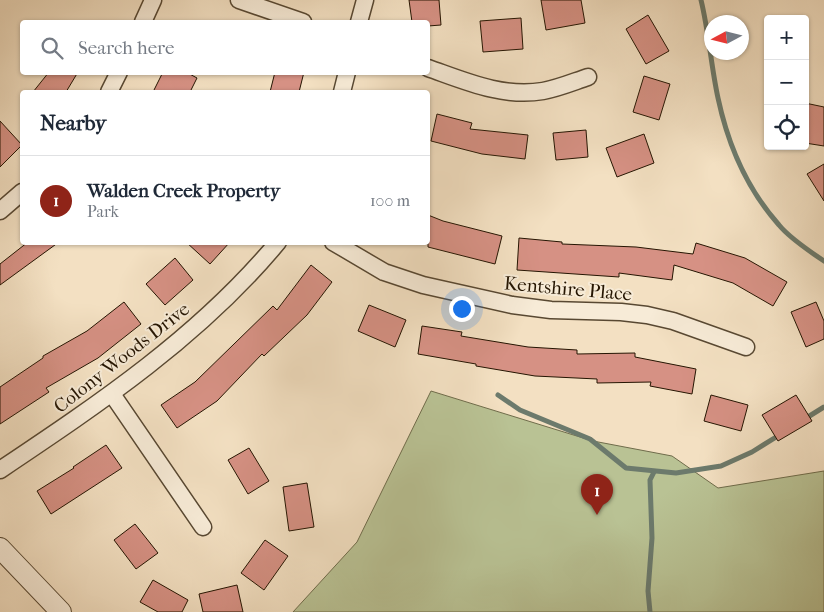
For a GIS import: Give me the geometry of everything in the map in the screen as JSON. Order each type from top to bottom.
[{"type":"street","points":[[144,20],[153,0]]},
{"type":"street","points":[[239,0],[297,20]]},
{"type":"street","points":[[360,20],[365,0]]},
{"type":"street","points":[[430,69],[481,86],[512,92],[543,91],[588,77]]},
{"type":"street","points":[[110,90],[118,75]]},
{"type":"street","points":[[343,90],[347,75]]},
{"type":"street","points":[[0,210],[20,194]]},
{"type":"street","name":"Colony Woods Drive","points":[[0,470],[112,394],[175,345],[238,287],[275,245]]},
{"type":"street","name":"Kentshire Place","points":[[338,245],[384,272],[423,285],[512,305],[552,310],[621,312],[647,315],[672,321],[746,347]]},
{"type":"street","points":[[112,394],[203,527]]},
{"type":"street","points":[[0,548],[60,612]]},
{"type":"green space","points":[[431,391],[593,441],[672,456],[718,488],[824,471],[824,612],[293,612],[357,542]]},
{"type":"building","points":[[409,0],[439,0],[441,25],[430,26],[430,20],[412,20]]},
{"type":"building","points":[[541,0],[581,0],[585,23],[546,30]]},
{"type":"building","points":[[648,15],[669,51],[646,64],[626,29]]},
{"type":"building","points":[[521,18],[523,49],[483,52],[480,21]]},
{"type":"building","points":[[47,75],[76,75],[67,90],[35,90]]},
{"type":"building","points":[[162,75],[192,75],[197,78],[191,90],[154,90]]},
{"type":"building","points":[[274,75],[303,75],[300,90],[270,90]]},
{"type":"building","points":[[644,76],[670,84],[659,120],[633,112]]},
{"type":"building","points":[[809,104],[824,107],[824,146],[809,144]]},
{"type":"building","points":[[437,114],[472,123],[470,129],[528,135],[525,159],[482,154],[431,141]]},
{"type":"building","points":[[0,121],[20,143],[20,147],[0,167]]},
{"type":"building","points":[[586,130],[588,157],[556,160],[553,133]]},
{"type":"building","points":[[644,134],[654,163],[617,177],[606,148]]},
{"type":"building","points":[[824,164],[824,201],[807,174]]},
{"type":"building","points":[[430,216],[502,236],[495,264],[428,247],[430,245]]},
{"type":"building","points":[[519,238],[562,242],[562,244],[636,247],[693,254],[696,243],[745,258],[787,282],[773,306],[733,283],[674,265],[672,280],[619,273],[619,277],[517,270]]},
{"type":"building","points":[[24,245],[55,245],[0,285],[0,264]]},
{"type":"building","points":[[189,245],[227,245],[210,264]]},
{"type":"building","points":[[175,258],[193,280],[165,305],[146,284]]},
{"type":"building","points":[[311,265],[332,282],[307,315],[264,356],[262,354],[217,401],[177,428],[161,405],[195,382],[273,306],[277,310]]},
{"type":"building","points":[[124,302],[141,324],[98,358],[46,388],[49,392],[0,424],[0,387],[43,358],[43,356],[87,331]]},
{"type":"building","points":[[816,302],[824,321],[824,339],[806,347],[791,312]]},
{"type":"building","points":[[369,305],[406,320],[395,347],[358,331]]},
{"type":"building","points":[[422,326],[462,332],[461,336],[528,347],[577,350],[577,354],[635,353],[635,357],[696,369],[692,394],[650,386],[651,382],[597,383],[597,379],[535,376],[418,354]]},
{"type":"building","points":[[711,395],[748,405],[741,431],[704,421]]},
{"type":"building","points":[[796,395],[812,421],[778,441],[762,415]]},
{"type":"building","points":[[106,445],[122,468],[51,514],[37,491]]},
{"type":"building","points":[[249,448],[269,481],[248,494],[228,460]]},
{"type":"building","points":[[307,483],[314,527],[289,531],[283,487]]},
{"type":"building","points":[[135,524],[158,553],[136,569],[114,540]]},
{"type":"building","points":[[265,540],[288,556],[264,590],[241,573]]},
{"type":"building","points":[[153,580],[188,600],[182,612],[158,612],[140,602]]},
{"type":"building","points":[[237,585],[243,612],[203,612],[199,594]]},
{"type":"waterway","points":[[701,0],[718,98],[727,133],[740,166],[757,197],[779,225],[794,239],[824,261]]},
{"type":"waterway","points":[[498,395],[520,410],[590,439],[626,468],[676,473],[721,466],[752,452],[781,434]]},
{"type":"waterway","points":[[803,420],[824,407]]},
{"type":"waterway","points":[[650,612],[648,591],[652,538],[650,480],[654,472]]},
{"type":"place","name":"Walden Creek Property","points":[[597,515]]}]
